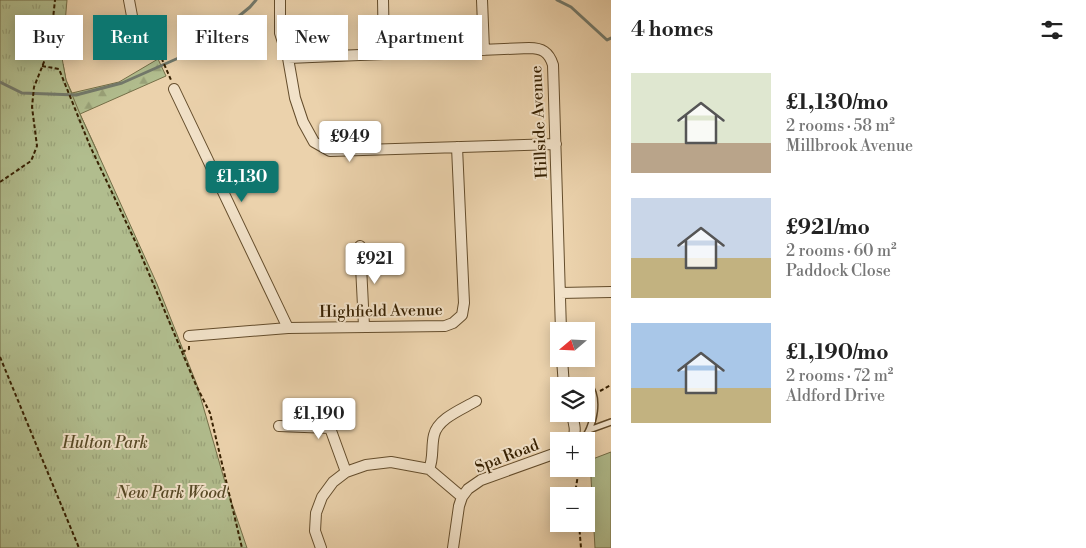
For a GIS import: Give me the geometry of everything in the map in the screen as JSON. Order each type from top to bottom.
[{"type":"street","points":[[129,0],[132,15]]},
{"type":"street","points":[[280,0],[280,15]]},
{"type":"street","points":[[382,0],[383,15]]},
{"type":"street","points":[[482,0],[484,50]]},
{"type":"street","name":"Hillside Avenue","points":[[484,50],[538,48],[551,57],[553,65],[556,144],[561,322]]},
{"type":"street","points":[[288,60],[295,98],[303,122],[314,142],[330,151],[556,144]]},
{"type":"street","points":[[174,89],[288,328]]},
{"type":"street","name":"Highfield Avenue","points":[[190,336],[288,328],[445,326],[454,323],[462,315],[464,303],[457,147]]},
{"type":"street","points":[[360,246],[364,326]]},
{"type":"street","points":[[560,293],[611,292]]},
{"type":"street","points":[[428,469],[432,459],[434,435],[437,428],[442,422],[464,414],[476,401]]},
{"type":"street","points":[[279,426],[330,428],[346,472]]},
{"type":"street","name":"Spa Road","points":[[462,497],[468,488],[481,480],[550,455]]},
{"type":"street","points":[[321,548],[315,531],[316,513],[322,497],[333,482],[346,472],[366,464],[391,462],[428,469],[462,497],[453,548]]},
{"type":"lane","points":[[589,430],[591,422]]},
{"type":"lane","points":[[589,430],[611,422]]},
{"type":"path","points":[[0,182],[30,161],[37,146],[32,107],[34,87],[50,47],[55,0]]},
{"type":"path","points":[[162,60],[174,89]]},
{"type":"path","points":[[42,66],[59,69],[90,146],[136,243],[196,385],[210,413],[242,548]]},
{"type":"path","points":[[0,357],[79,548]]},
{"type":"path","points":[[595,395],[611,385]]},
{"type":"path","points":[[580,532],[581,548]]},
{"type":"green space","name":"Hulton Park","points":[[0,0],[67,0],[66,15],[15,15],[15,60],[62,60],[66,80],[80,114],[157,284],[197,385],[227,489],[247,548],[0,548]]},
{"type":"green space","points":[[156,60],[158,60],[166,76],[80,114],[98,153],[0,173],[63,64],[66,80],[72,93],[119,82]]},
{"type":"green space","points":[[611,452],[611,548],[595,548],[595,487],[592,487],[591,477],[595,477],[595,458]]},
{"type":"waterway","points":[[0,82],[22,93],[76,95],[122,83],[183,56],[194,37],[209,24],[233,21],[256,0]]},
{"type":"waterway","points":[[557,0],[571,7],[607,40],[611,38]]},
{"type":"park label","name":"New Park Wood","points":[[171,493]]}]
